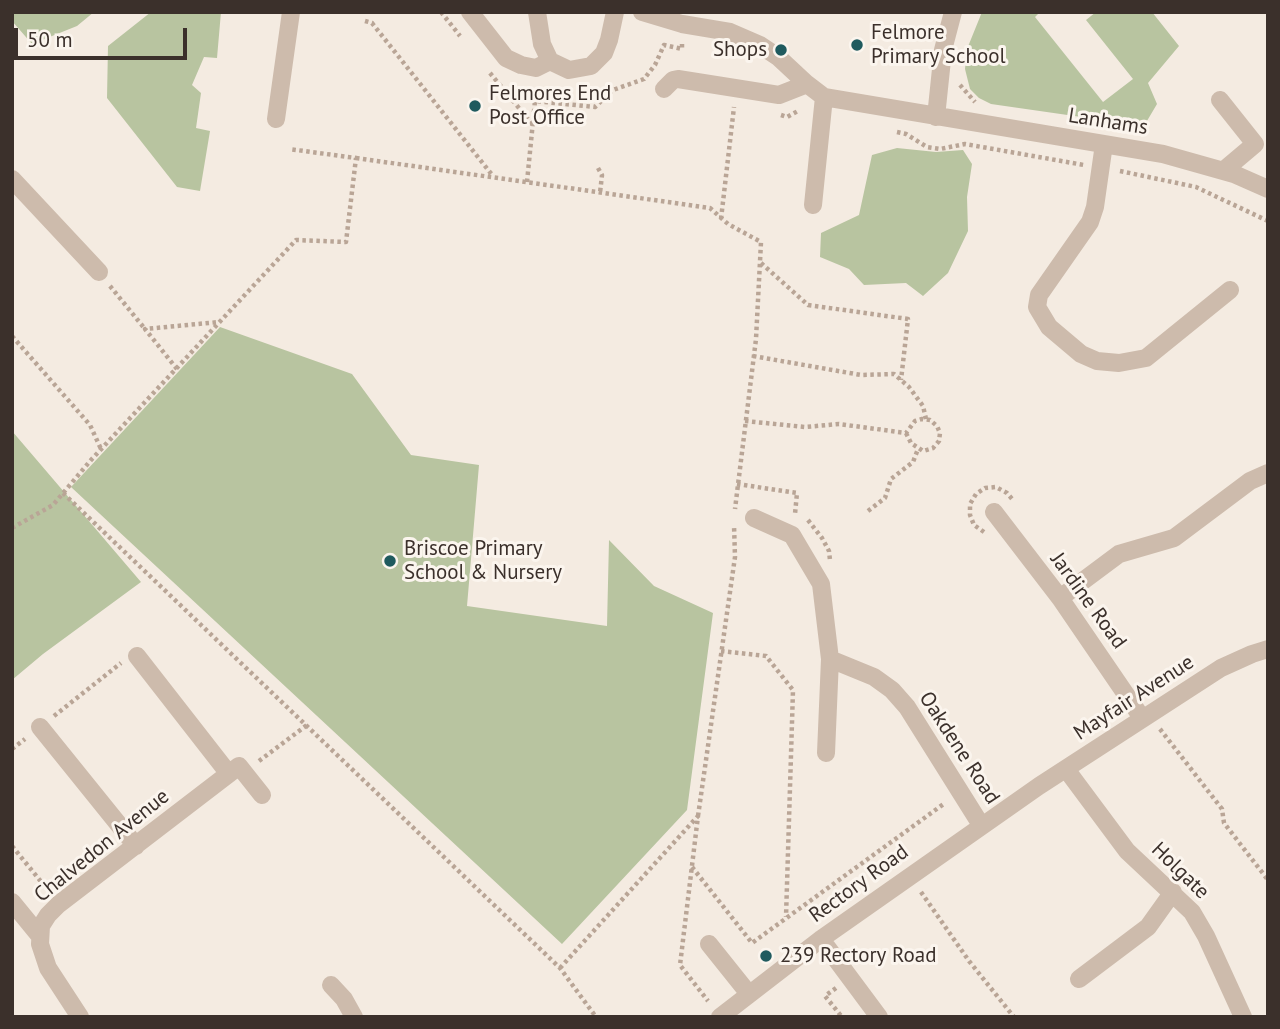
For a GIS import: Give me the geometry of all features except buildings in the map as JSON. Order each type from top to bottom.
[{"type":"street","points":[[276,119],[290,12]]},
{"type":"street","points":[[470,12],[506,58],[536,68],[550,61]]},
{"type":"street","points":[[537,12],[542,44],[550,61],[569,69],[591,66],[604,53],[615,12]]},
{"type":"street","points":[[642,12],[682,24],[730,32],[760,45],[824,97],[813,205]]},
{"type":"street","points":[[936,117],[943,50],[953,12]]},
{"type":"street","points":[[664,89],[678,79],[779,95],[807,84]]},
{"type":"street","name":"Lanhams","points":[[824,97],[1163,154],[1223,171],[1268,189]]},
{"type":"street","points":[[1220,100],[1255,144],[1223,171]]},
{"type":"street","points":[[1104,144],[1095,207],[1090,222],[1039,295],[1037,307],[1048,327],[1082,354],[1097,361],[1119,363],[1146,358],[1230,290]]},
{"type":"street","points":[[12,180],[99,272]]},
{"type":"street","points":[[1060,598],[1119,554],[1174,538],[1250,481],[1268,473]]},
{"type":"street","name":"Jardine Road","points":[[993,512],[1060,598],[1150,722]]},
{"type":"street","points":[[754,518],[792,535],[821,584],[830,659],[827,753]]},
{"type":"street","name":"Mayfair Avenue","points":[[1028,793],[1150,722],[1221,668],[1268,649]]},
{"type":"street","points":[[137,656],[262,795]]},
{"type":"street","name":"Oakdene Road","points":[[830,659],[874,677],[892,690],[907,707],[981,825]]},
{"type":"street","points":[[40,727],[136,846]]},
{"type":"street","name":"Holgate","points":[[1066,769],[1114,837],[1192,912],[1206,936],[1243,1017]]},
{"type":"street","name":"Chalvedon Avenue","points":[[80,1017],[48,968],[39,935],[41,926],[58,904],[238,771]]},
{"type":"street","name":"Rectory Road","points":[[711,1014],[748,994],[821,939],[1028,793]]},
{"type":"street","points":[[1079,979],[1148,926],[1173,892]]},
{"type":"street","points":[[12,902],[39,935]]},
{"type":"street","points":[[821,939],[878,1017]]},
{"type":"street","points":[[709,944],[748,994]]},
{"type":"street","points":[[331,985],[344,999],[354,1017]]},
{"type":"path","points":[[365,21],[372,23],[493,177]]},
{"type":"path","points":[[527,182],[535,101],[595,107],[613,90],[644,79],[655,65],[664,45],[682,48],[682,24]]},
{"type":"path","points":[[957,77],[971,99],[981,106]]},
{"type":"path","points":[[721,219],[733,107],[747,109]]},
{"type":"path","points":[[774,114],[788,117],[799,111],[809,113]]},
{"type":"path","points":[[885,130],[906,134],[927,147],[940,149],[965,144],[1196,187],[1237,204],[1268,221]]},
{"type":"path","points":[[289,149],[710,208],[721,219],[761,242],[753,356],[734,512]]},
{"type":"path","points":[[12,528],[53,505],[101,449],[296,240],[346,242],[356,158]]},
{"type":"path","points":[[598,168],[602,175],[600,193]]},
{"type":"path","points":[[760,262],[808,305],[908,319],[901,380]]},
{"type":"path","points":[[99,272],[177,369]]},
{"type":"path","points":[[145,329],[220,322]]},
{"type":"path","points":[[12,336],[90,425],[101,449]]},
{"type":"path","points":[[753,356],[861,375],[894,374],[909,387],[923,406],[926,419]]},
{"type":"path","points":[[926,419],[937,426],[940,433],[939,441],[933,448],[923,451],[911,443],[906,433],[915,421],[926,419]]},
{"type":"path","points":[[745,421],[805,427],[839,424],[906,433]]},
{"type":"path","points":[[868,511],[885,498],[891,479],[913,463],[918,449]]},
{"type":"path","points":[[737,484],[797,493],[795,514],[812,523],[829,551],[831,567]]},
{"type":"path","points":[[990,535],[981,531],[970,515],[970,504],[976,495],[985,488],[996,487],[1007,493],[1017,510]]},
{"type":"path","points":[[63,493],[560,968],[596,1017]]},
{"type":"path","points":[[711,1014],[711,1004],[680,965],[720,650],[735,557],[734,523]]},
{"type":"path","points":[[720,650],[765,656],[793,690],[786,918]]},
{"type":"path","points":[[12,749],[128,658],[137,656]]},
{"type":"path","points":[[1150,722],[1222,809],[1224,824],[1268,880]]},
{"type":"path","points":[[238,771],[307,725]]},
{"type":"path","points":[[692,867],[752,943],[949,799]]},
{"type":"path","points":[[560,968],[698,816]]},
{"type":"path","points":[[12,846],[47,890]]},
{"type":"path","points":[[910,895],[919,888],[984,982],[1014,1017]]},
{"type":"path","points":[[840,985],[825,996],[842,1017]]},
{"type":"green space","points":[[12,12],[94,12],[77,26],[32,44],[12,21]]},
{"type":"green space","points":[[151,12],[221,12],[217,58],[204,57],[192,85],[201,93],[196,128],[210,131],[200,191],[177,187],[107,98],[108,46]]},
{"type":"green space","points":[[982,12],[1040,12],[1035,17],[1103,102],[1133,79],[1086,20],[1096,12],[1152,12],[1179,46],[1148,83],[1157,104],[1144,126],[991,104],[970,89],[965,69],[967,49]]},
{"type":"green space","points":[[897,148],[936,152],[963,150],[972,164],[967,197],[968,231],[948,273],[923,296],[906,283],[864,285],[849,269],[820,257],[821,233],[859,215],[872,155]]},
{"type":"green space","points":[[220,327],[352,374],[411,455],[479,465],[467,606],[607,626],[609,540],[654,586],[713,613],[687,810],[562,944],[71,487]]},
{"type":"green space","points":[[12,431],[141,582],[12,680]]},
{"type":"place","name":"Felmore Primary School","points":[[857,45]]},
{"type":"place","name":"Shops","points":[[781,50]]},
{"type":"place","name":"Felmores End Post Office","points":[[475,106]]},
{"type":"place","name":"Briscoe Primary School & Nursery","points":[[390,561]]},
{"type":"place","name":"239 Rectory Road","points":[[766,956]]}]
